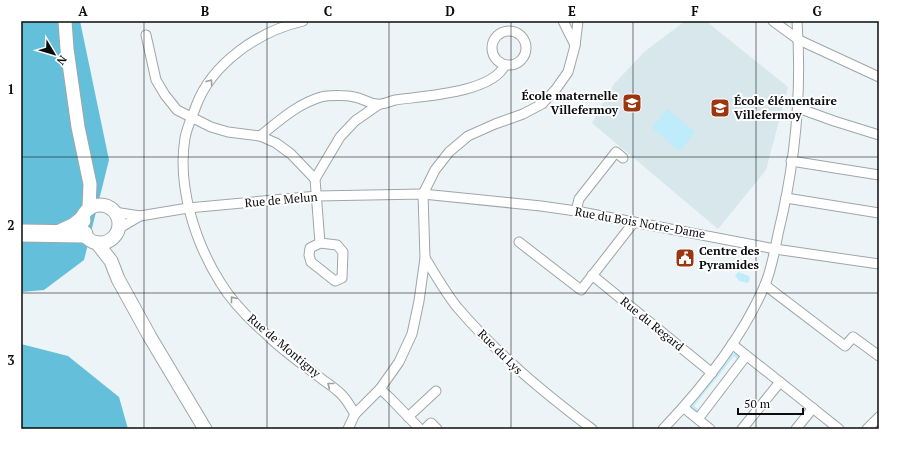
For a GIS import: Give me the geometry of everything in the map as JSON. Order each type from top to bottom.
[{"type":"highway","points":[[21,233],[60,233],[88,227]]},
{"type":"street","points":[[65,21],[73,94],[81,145],[90,184],[88,227],[111,262],[118,279],[150,337],[205,429]]},
{"type":"street","name":"Rue de Montigny","points":[[303,21],[289,24],[264,35],[237,53],[218,70],[206,86],[197,102],[185,138],[183,164],[184,186],[188,208],[205,255],[220,283],[243,312],[267,335],[342,395],[356,414]]},
{"type":"street","points":[[563,21],[575,46]]},
{"type":"street","points":[[348,429],[356,414],[380,389],[399,362],[412,334],[419,301],[425,258],[422,194],[435,170],[449,152],[468,136],[523,114],[542,104],[556,89],[568,72],[575,46],[578,21]]},
{"type":"street","points":[[773,21],[799,40],[879,77]]},
{"type":"street","points":[[663,429],[684,408],[712,373],[749,317],[765,285],[775,249],[786,198],[798,108],[799,40],[797,21]]},
{"type":"street","points":[[146,35],[156,80],[177,110],[192,116],[211,127],[228,132],[260,136],[276,142],[291,154],[315,179],[320,244]]},
{"type":"street","points":[[315,179],[340,137],[355,121],[378,104],[395,100],[439,95],[478,85],[496,76],[505,64]]},
{"type":"street","points":[[260,136],[297,107],[322,96],[353,96],[378,104]]},
{"type":"street","points":[[798,108],[879,135]]},
{"type":"street","points":[[576,211],[579,199],[616,152],[623,158]]},
{"type":"street","points":[[791,161],[879,175]]},
{"type":"street","points":[[90,184],[118,220],[111,262]]},
{"type":"street","name":"Rue de Melun","points":[[115,234],[127,223],[140,216],[188,208],[317,196],[422,194]]},
{"type":"street","name":"Rue du Bois Notre-Dame","points":[[422,194],[576,211],[775,249],[879,264]]},
{"type":"street","points":[[786,198],[879,213]]},
{"type":"street","points":[[88,227],[93,207],[109,209]]},
{"type":"street","name":"Rue de Melun","points":[[109,209],[140,216]]},
{"type":"street","points":[[519,242],[580,290],[634,222]]},
{"type":"street","points":[[88,227],[102,243],[115,234]]},
{"type":"street","points":[[320,244],[337,245],[343,252],[342,278],[335,281],[311,262],[309,255],[310,248],[320,244]]},
{"type":"street","name":"Rue du Lys","points":[[425,258],[456,305],[494,348],[524,376],[592,429]]},
{"type":"street","name":"Rue du Regard","points":[[592,275],[712,373]]},
{"type":"street","points":[[765,285],[845,346],[853,336],[879,356]]},
{"type":"street","points":[[732,344],[839,429]]},
{"type":"street","points":[[698,419],[746,356]]},
{"type":"street","points":[[742,429],[780,382]]},
{"type":"street","points":[[380,389],[390,397],[420,429]]},
{"type":"street","points":[[408,417],[436,391]]},
{"type":"street","points":[[684,408],[710,429]]},
{"type":"street","points":[[796,429],[812,408]]},
{"type":"street","points":[[867,429],[879,417]]},
{"type":"street","points":[[425,429],[431,423],[437,429]]},
{"type":"shaded area","points":[[21,21],[80,21],[109,160],[84,260],[44,290],[21,292]]},
{"type":"shaded area","name":"École élémentaire Villefermoy","points":[[685,21],[706,21],[788,87],[766,170],[718,229],[592,123],[614,84],[644,52]]},
{"type":"shaded area","points":[[667,109],[695,132],[680,151],[652,128]]},
{"type":"shaded area","points":[[740,259],[747,261],[742,270],[737,269]]},
{"type":"shaded area","points":[[738,272],[749,276],[750,279],[748,283],[739,281],[735,276]]},
{"type":"shaded area","points":[[21,344],[68,356],[119,397],[128,429],[21,429]]},
{"type":"shaded area","points":[[737,353],[740,355],[739,360],[734,356],[694,406],[699,410],[698,414],[691,411],[690,407],[692,403],[693,404],[731,354]]},
{"type":"place","name":"École maternelle Villefermoy","points":[[632,103]]},
{"type":"place","name":"École élémentaire Villefermoy","points":[[720,108]]},
{"type":"place","name":"Centre des Pyramides","points":[[685,258]]}]
